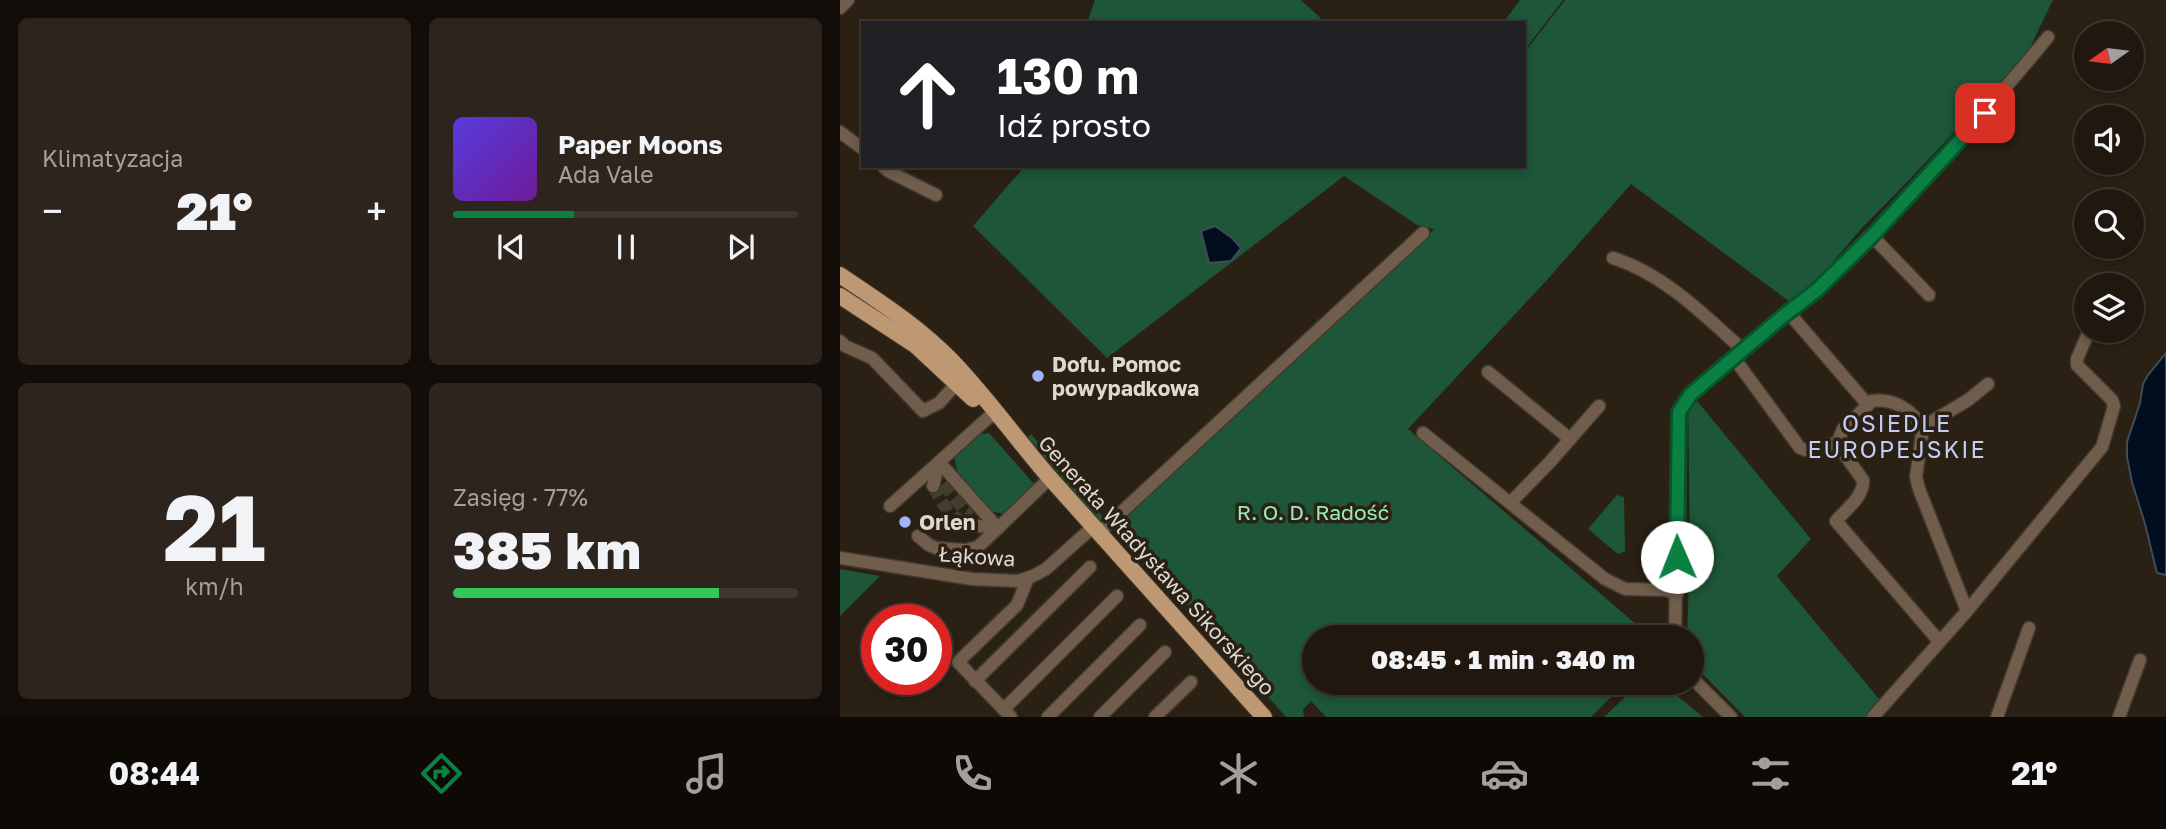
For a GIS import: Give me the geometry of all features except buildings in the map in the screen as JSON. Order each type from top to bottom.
[{"type":"main road","name":"Generała Władysława Sikorskiego","points":[[840,275],[914,326],[1264,717]]},
{"type":"main road","name":"Generała Władysława Sikorskiego","points":[[840,296],[915,345],[962,381]]},
{"type":"street","points":[[840,8],[848,0]]},
{"type":"street","points":[[1676,625],[1679,412],[1691,394],[1817,290],[1872,236],[2003,92],[2048,37]]},
{"type":"street","points":[[840,132],[861,148]]},
{"type":"street","points":[[885,168],[936,195]]},
{"type":"street","name":"Łąkowa","points":[[840,558],[972,579],[1006,581],[1028,578],[1052,565],[1097,529],[1423,233]]},
{"type":"street","points":[[1872,236],[1929,295]]},
{"type":"street","points":[[1613,258],[1632,264],[1681,295],[1738,354],[1800,448],[1812,452],[1837,444]]},
{"type":"street","points":[[1789,313],[1868,405]]},
{"type":"street","points":[[840,341],[872,358],[923,411],[939,403],[962,381]]},
{"type":"street","points":[[1873,717],[1966,611],[2102,447],[2115,406],[2077,365],[2084,343]]},
{"type":"street","points":[[1488,372],[1570,439]]},
{"type":"street","points":[[1923,427],[1968,400],[1988,384]]},
{"type":"street","points":[[1837,444],[1843,429],[1872,401],[1890,401],[1916,416],[1923,427],[1916,477],[1919,489],[1966,611]]},
{"type":"street","points":[[1510,503],[1600,406]]},
{"type":"street","points":[[890,506],[995,416]]},
{"type":"street","points":[[1423,433],[1605,579],[1625,589],[1666,590],[1677,594]]},
{"type":"street","points":[[1837,444],[1863,480],[1863,487],[1836,521],[1938,640]]},
{"type":"street","points":[[938,485],[939,462]]},
{"type":"street","points":[[939,462],[998,528]]},
{"type":"street","points":[[918,536],[936,548],[965,550],[978,547],[1050,478]]},
{"type":"street","points":[[971,520],[998,528]]},
{"type":"street","points":[[975,681],[1090,567]]},
{"type":"street","points":[[1028,578],[1017,605],[958,662],[1007,713],[1116,596]]},
{"type":"street","points":[[1048,717],[1140,625]]},
{"type":"street","points":[[1997,717],[2029,628]]},
{"type":"street","points":[[1100,717],[1165,652]]},
{"type":"street","points":[[2119,717],[2140,660]]},
{"type":"street","points":[[1155,717],[1191,682]]},
{"type":"street","points":[[1704,690],[1731,717]]},
{"type":"green space","points":[[1095,0],[1301,0],[1324,21],[1088,21]]},
{"type":"green space","points":[[1520,0],[1563,0],[1526,48],[1526,21],[1504,21]]},
{"type":"green space","name":"R. O. D. Radość","points":[[1565,0],[2053,0],[2026,56],[1861,229],[1800,300],[1790,302],[1631,184],[1546,281],[1408,429],[1637,625],[1302,625],[1302,695],[1613,695],[1591,717],[1326,717],[1311,701],[1303,710],[1304,717],[1286,717],[1123,534],[1120,528],[1126,519],[1123,516],[1434,229],[1417,225],[1344,176],[1107,358],[973,226],[1023,168],[1526,168],[1526,50]]},
{"type":"green space","points":[[1688,390],[1811,539],[1777,576],[1884,705],[1873,717],[1745,717],[1704,675],[1704,625],[1687,625],[1690,552]]},
{"type":"green space","points":[[980,431],[983,434],[989,433],[1034,484],[1004,514],[990,511],[958,475],[954,456]]},
{"type":"green space","points":[[1031,434],[1106,520],[1101,522],[1027,438]]},
{"type":"green space","points":[[1617,495],[1624,497],[1625,551],[1618,554],[1588,529]]},
{"type":"green space","points":[[840,569],[880,576],[840,616]]},
{"type":"green space","points":[[1627,695],[1676,695],[1703,717],[1604,717]]},
{"type":"water","points":[[1215,226],[1241,248],[1231,261],[1209,263],[1201,231]]},
{"type":"water","points":[[2166,353],[2166,575],[2157,573],[2132,482],[2127,442],[2140,403],[2143,384]]},
{"type":"tunnel","points":[[943,484],[964,510],[972,515]]},
{"type":"tunnel","points":[[933,486],[947,509],[969,525]]},
{"type":"place","name":"Dofu. Pomoc powypadkowa","points":[[1038,376]]},
{"type":"place","name":"Orlen","points":[[905,522]]},
{"type":"district","name":"OSIEDLE EUROPEJSKIE","points":[[1897,436]]},
{"type":"route","points":[[1677,557],[1679,412],[1691,394],[1817,290],[1872,236],[1985,113]]}]
